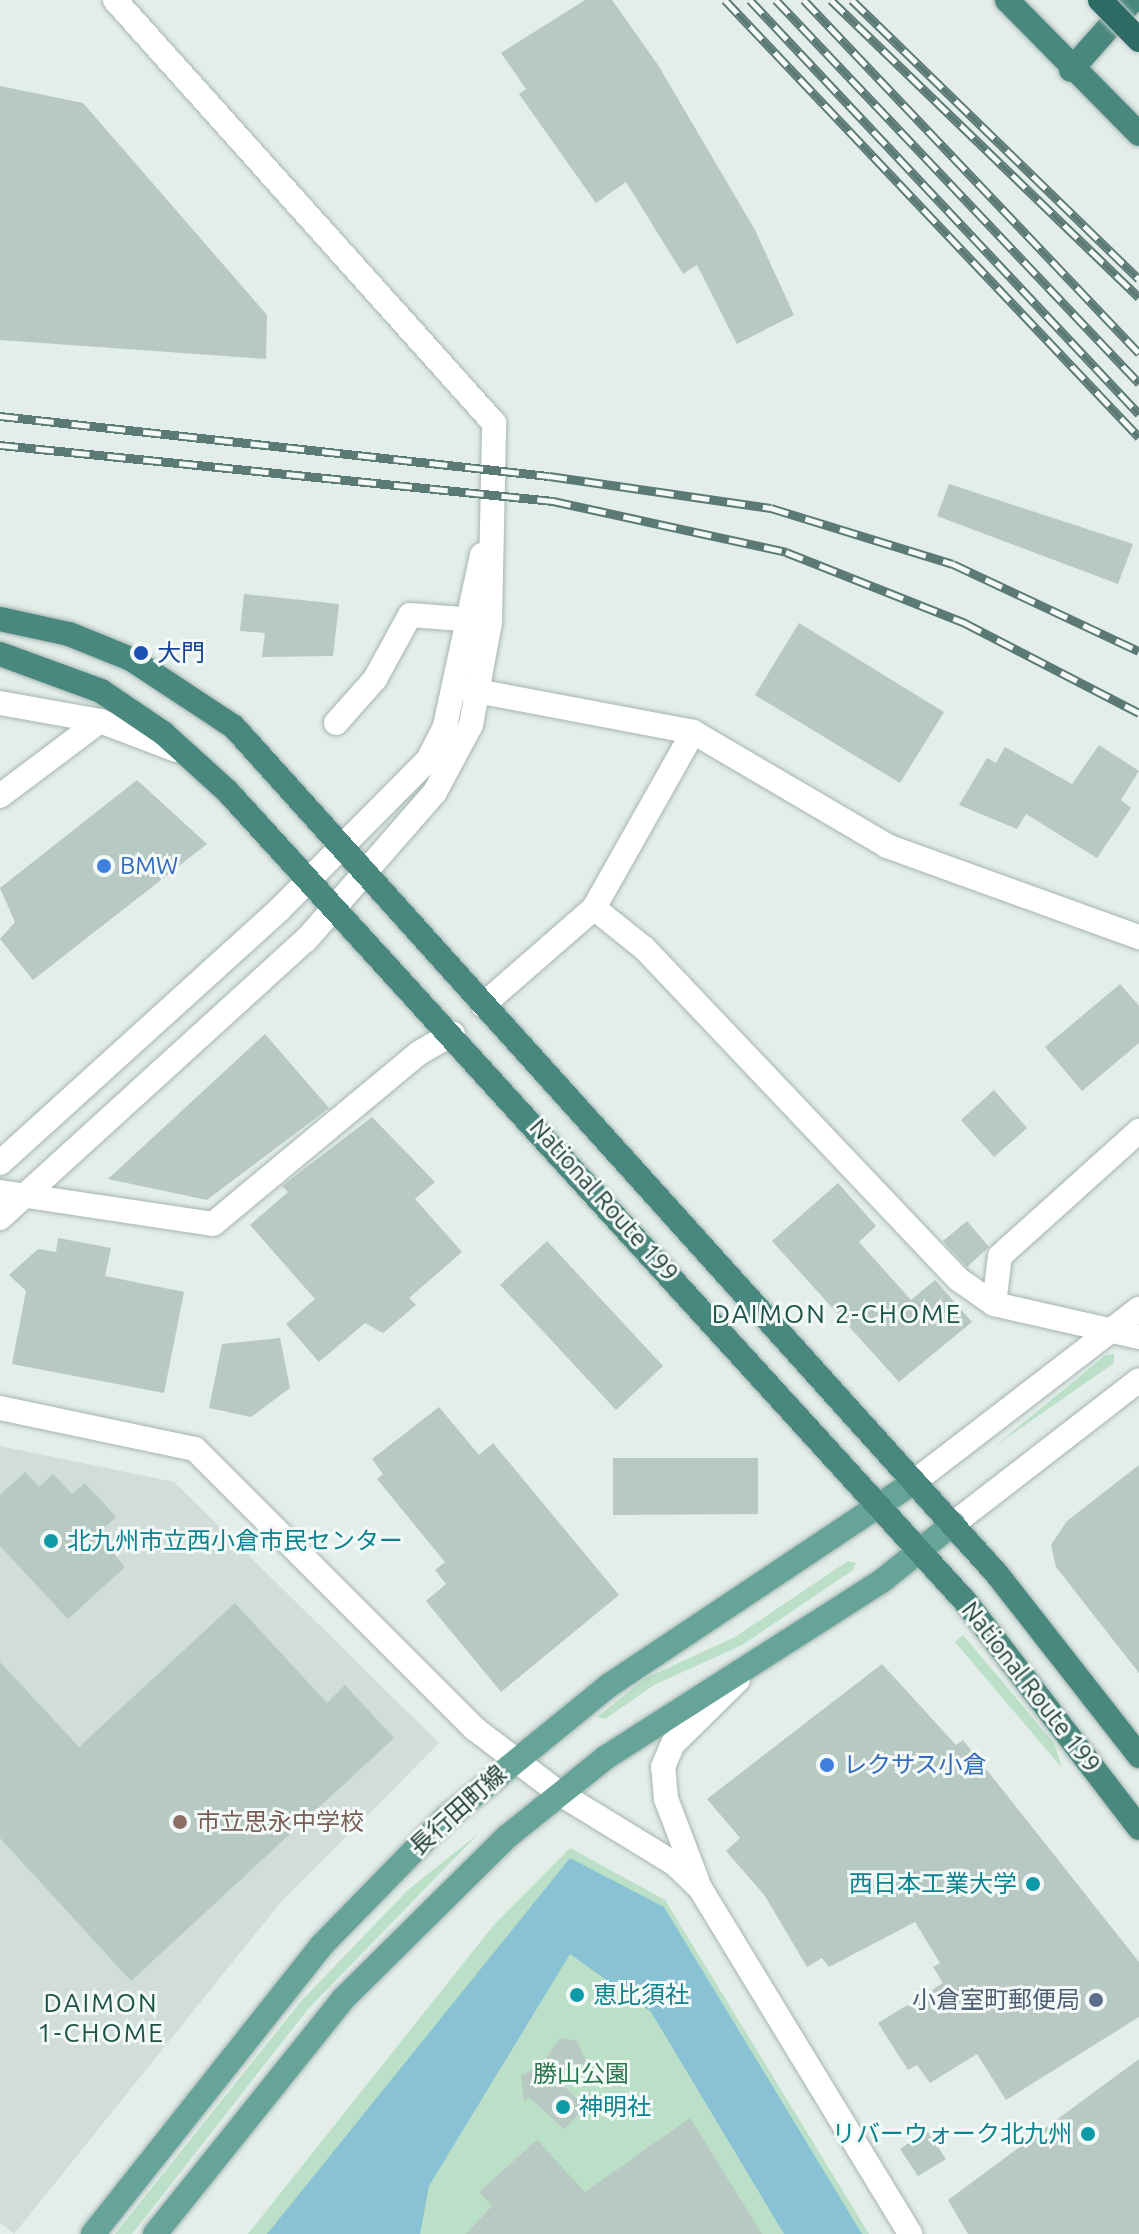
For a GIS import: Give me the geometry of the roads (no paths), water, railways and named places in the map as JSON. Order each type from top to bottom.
[{"type":"highway","points":[[1007,0],[1071,70],[1139,134]]},
{"type":"highway","points":[[1071,70],[1120,6],[1139,39]]},
{"type":"highway","name":"National Route 199","points":[[0,619],[38,627],[131,659],[202,701],[251,744],[364,874],[953,1524],[1139,1756]]},
{"type":"highway","points":[[0,630],[38,627]]},
{"type":"highway","name":"National Route 199","points":[[0,654],[101,691],[196,761],[312,880],[921,1550],[1139,1828]]},
{"type":"main road","name":"長行田町線","points":[[93,2234],[348,1916],[512,1761],[608,1686],[914,1482]]},
{"type":"main road","points":[[155,2234],[380,1957],[559,1793],[674,1711],[751,1667],[921,1550],[953,1524]]},
{"type":"street","points":[[0,1218],[12,1194],[337,908],[450,771],[480,691],[479,620],[490,527],[494,423],[477,400],[115,0]]},
{"type":"street","points":[[336,723],[375,679],[410,615],[479,620]]},
{"type":"street","points":[[0,1163],[312,880],[428,760],[479,620]]},
{"type":"street","points":[[455,687],[693,732],[887,846],[1139,937]]},
{"type":"street","points":[[0,703],[100,721],[196,761]]},
{"type":"street","points":[[0,796],[100,721]]},
{"type":"street","points":[[483,1005],[594,908],[693,732]]},
{"type":"street","points":[[594,908],[644,948],[958,1279],[994,1304],[1139,1337]]},
{"type":"street","points":[[12,1194],[213,1224],[419,1053],[453,1033]]},
{"type":"street","points":[[994,1304],[1000,1256],[1139,1131]]},
{"type":"street","points":[[914,1482],[1139,1309]]},
{"type":"street","points":[[953,1524],[1139,1380]]},
{"type":"street","points":[[0,1408],[195,1449],[512,1761],[559,1793],[658,1850],[700,1888]]},
{"type":"street","points":[[751,1667],[680,1737],[663,1767],[666,1799],[700,1888],[910,2234]]},
{"type":"water","points":[[570,1858],[664,1907],[862,2234],[784,2234],[651,2012],[570,1954],[429,2186],[420,2234],[267,2234]]},
{"type":"railway","points":[[725,0],[1139,437]]},
{"type":"railway","points":[[750,0],[1139,414]]},
{"type":"railway","points":[[776,0],[1139,383]]},
{"type":"railway","points":[[804,0],[1139,353]]},
{"type":"railway","points":[[831,0],[1139,297]]},
{"type":"railway","points":[[852,0],[1139,279]]},
{"type":"railway","points":[[0,416],[549,476],[771,508],[953,564],[1139,651]]},
{"type":"railway","points":[[0,445],[553,501],[786,552],[965,623],[1139,713]]},
{"type":"place","name":"大門","points":[[141,653]]},
{"type":"place","name":"BMW","points":[[104,866]]},
{"type":"place","name":"北九州市立西小倉市民センター","points":[[51,1541]]},
{"type":"place","name":"レクサス小倉","points":[[827,1765]]},
{"type":"place","name":"市立思永中学校","points":[[180,1822]]},
{"type":"place","name":"西日本工業大学","points":[[1033,1884]]},
{"type":"place","name":"恵比須社","points":[[577,1995]]},
{"type":"place","name":"小倉室町郵便局","points":[[1096,2000]]},
{"type":"place","name":"神明社","points":[[563,2107]]},
{"type":"place","name":"リバーウォーク北九州","points":[[1088,2134]]},
{"type":"district","name":"DAIMON 2-CHOME","points":[[837,1314]]},
{"type":"district","name":"DAIMON 1-CHOME","points":[[101,2018]]},
{"type":"park label","name":"勝山公園","points":[[581,2074]]}]
